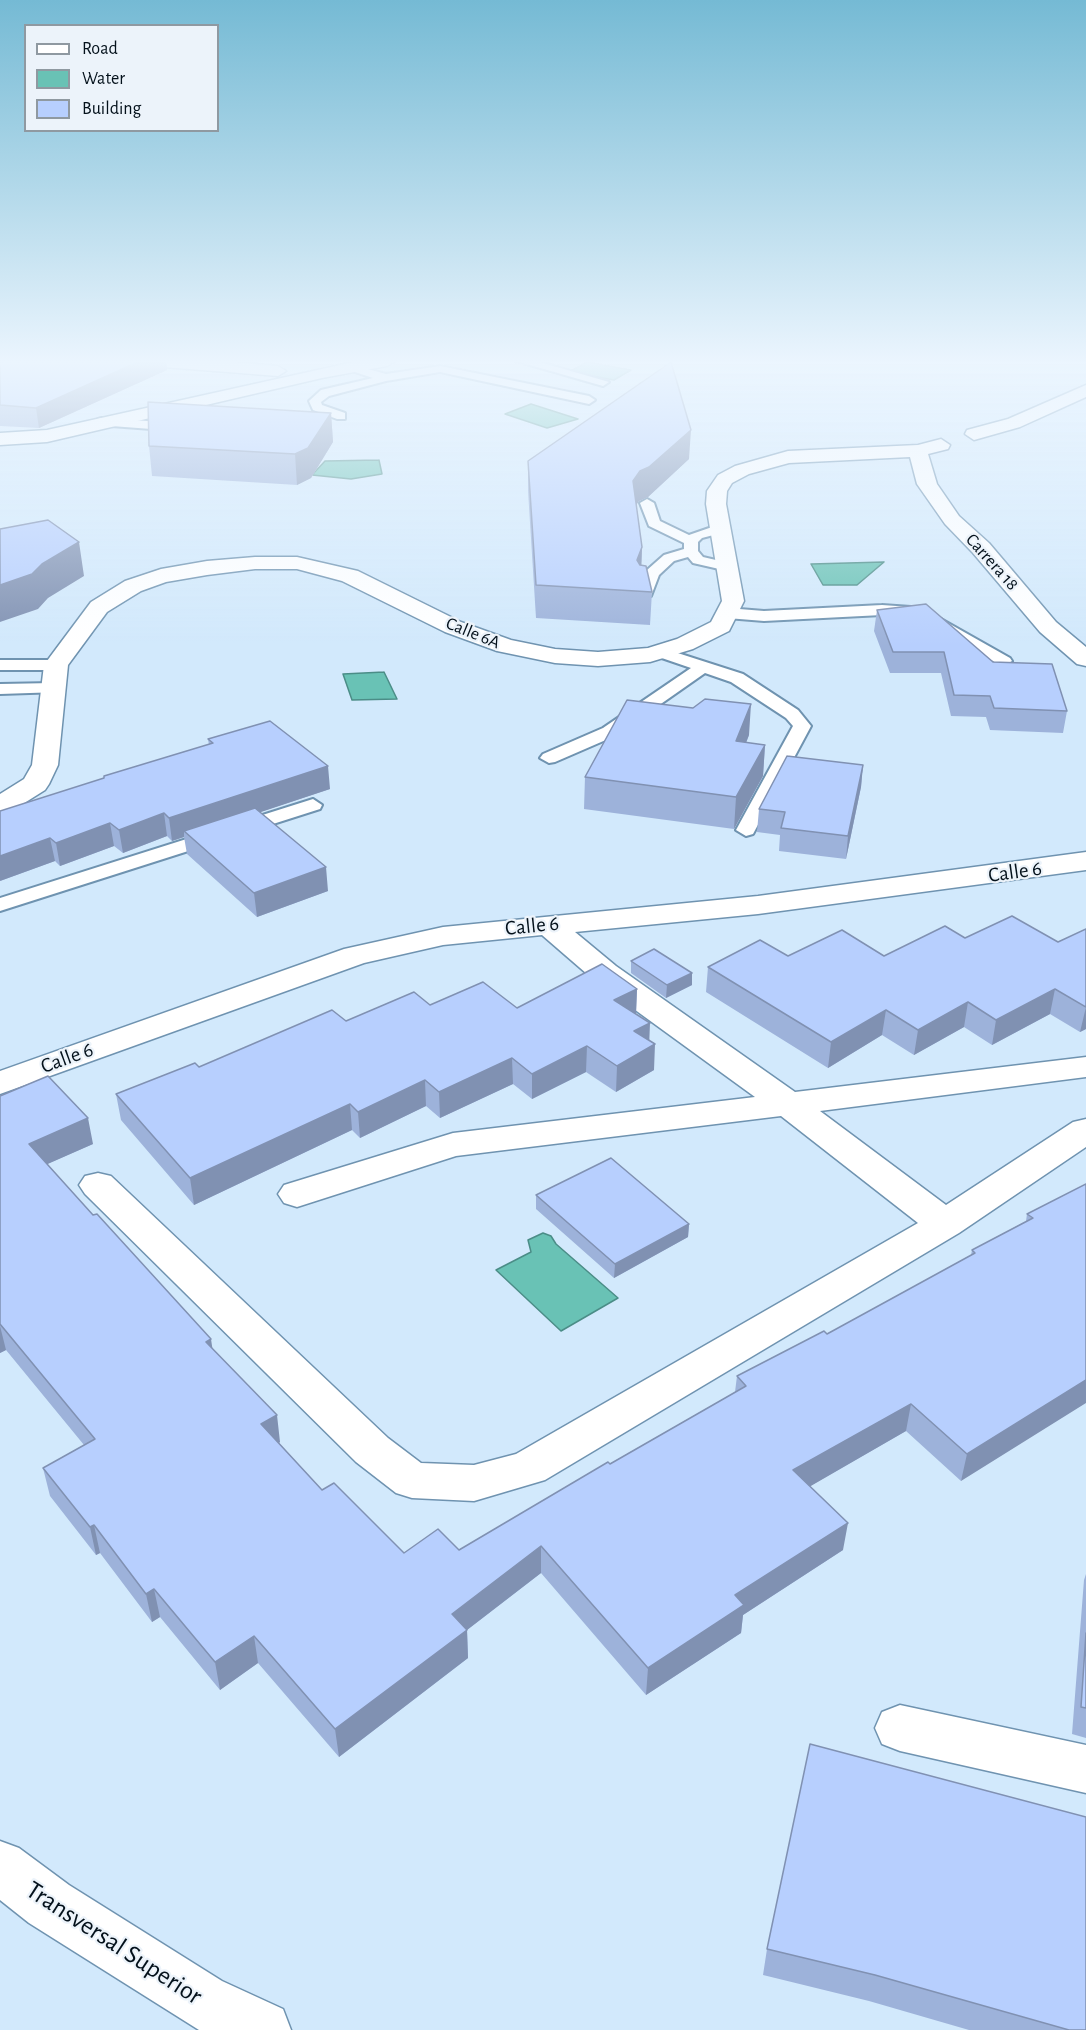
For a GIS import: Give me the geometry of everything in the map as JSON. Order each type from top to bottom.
[{"type":"street","points":[[727,613],[733,601],[716,504],[717,491],[725,479],[742,470],[788,457],[821,456]]},
{"type":"street","name":"Carrera 18","points":[[919,456],[927,484],[952,520],[981,548],[1048,627],[1086,659]]},
{"type":"street","name":"Calle 6A","points":[[56,665],[99,607],[115,595],[161,576],[255,562],[297,563],[350,576],[453,627],[505,646],[555,656],[598,659],[659,652],[686,644],[721,626],[727,613]]},
{"type":"street","points":[[0,806],[36,784],[45,765],[56,665]]},
{"type":"street","name":"Calle 6","points":[[0,1083],[262,987],[355,956],[443,936],[758,905],[1086,861]]},
{"type":"street","points":[[547,924],[605,974],[790,1105],[945,1224]]},
{"type":"street","points":[[297,1194],[453,1145],[1086,1067]]},
{"type":"street","points":[[98,1185],[372,1450],[412,1480],[474,1483],[529,1468],[945,1224],[1086,1130]]},
{"type":"street","points":[[900,1728],[1086,1769]]},
{"type":"street","name":"Transversal Superior","points":[[0,1867],[49,1904],[202,2001],[262,2030]]},
{"type":"lane","points":[[647,503],[654,523],[691,546],[698,560],[728,567]]},
{"type":"lane","points":[[646,593],[652,573],[669,558],[691,546],[697,535],[720,529]]},
{"type":"lane","points":[[727,613],[764,616],[882,610],[916,613],[938,622],[1004,662]]},
{"type":"lane","points":[[659,652],[701,668],[737,678],[792,714],[802,726],[746,830]]},
{"type":"lane","points":[[0,665],[56,665]]},
{"type":"lane","points":[[549,758],[609,732],[680,685],[701,668]]},
{"type":"lane","points":[[0,689],[54,688]]},
{"type":"lane","points":[[0,905],[312,805]]},
{"type":"water","points":[[379,460],[382,474],[351,479],[312,475],[325,461]]},
{"type":"water","points":[[884,562],[857,585],[823,585],[811,564]]},
{"type":"water","points":[[384,672],[397,699],[352,700],[343,674]]},
{"type":"water","points":[[543,1233],[551,1236],[556,1244],[618,1298],[561,1331],[496,1270],[531,1252],[528,1240]]},
{"type":"building","points":[[536,456],[662,456],[649,467],[640,471],[633,481],[642,547],[637,560],[640,565],[646,566],[652,592],[536,585],[528,461]]},
{"type":"building","points":[[48,520],[79,542],[42,564],[32,574],[0,585],[0,529]]},
{"type":"building","points":[[926,604],[993,662],[1052,664],[1067,711],[994,708],[990,696],[954,695],[944,652],[893,652],[877,610]]},
{"type":"building","points":[[705,699],[751,704],[736,741],[765,745],[736,797],[585,777],[627,700],[693,708]]},
{"type":"building","points":[[270,721],[328,766],[169,818],[164,813],[119,830],[110,823],[56,843],[50,838],[0,856],[0,811],[213,743],[208,739]]},
{"type":"building","points":[[787,756],[863,765],[848,836],[781,828],[785,812],[759,809]]},
{"type":"building","points":[[255,808],[326,867],[254,893],[184,831]]},
{"type":"building","points":[[1012,916],[1058,942],[1086,929],[1086,1007],[1055,989],[996,1020],[968,1002],[918,1030],[886,1010],[831,1042],[708,967],[760,940],[788,956],[842,930],[884,956],[945,926],[965,938]]},
{"type":"building","points":[[654,949],[692,973],[667,985],[631,961]]},
{"type":"building","points":[[602,964],[637,989],[614,1000],[650,1023],[634,1031],[655,1044],[617,1066],[587,1046],[532,1074],[512,1058],[439,1092],[425,1080],[358,1112],[350,1104],[190,1178],[116,1094],[195,1063],[199,1067],[332,1010],[346,1021],[414,992],[430,1005],[483,982],[517,1008]]},
{"type":"building","points":[[48,1076],[88,1118],[29,1144],[93,1215],[97,1214],[211,1339],[206,1342],[277,1415],[261,1424],[322,1490],[334,1483],[404,1553],[438,1529],[459,1550],[608,1462],[610,1464],[746,1386],[737,1376],[824,1331],[827,1334],[975,1253],[972,1250],[1033,1218],[1027,1214],[1086,1184],[1086,1380],[967,1454],[911,1404],[793,1470],[848,1523],[735,1595],[744,1605],[648,1668],[541,1546],[452,1614],[467,1630],[335,1729],[254,1636],[215,1662],[154,1589],[146,1594],[94,1525],[90,1527],[43,1468],[95,1439],[0,1324],[0,1096]]},
{"type":"building","points":[[611,1158],[689,1224],[615,1264],[536,1195]]},
{"type":"building","points":[[1086,1633],[1086,1708],[1081,1707]]},
{"type":"building","points":[[810,1744],[1086,1817],[1086,2030],[1069,2030],[875,1975],[767,1949]]}]
